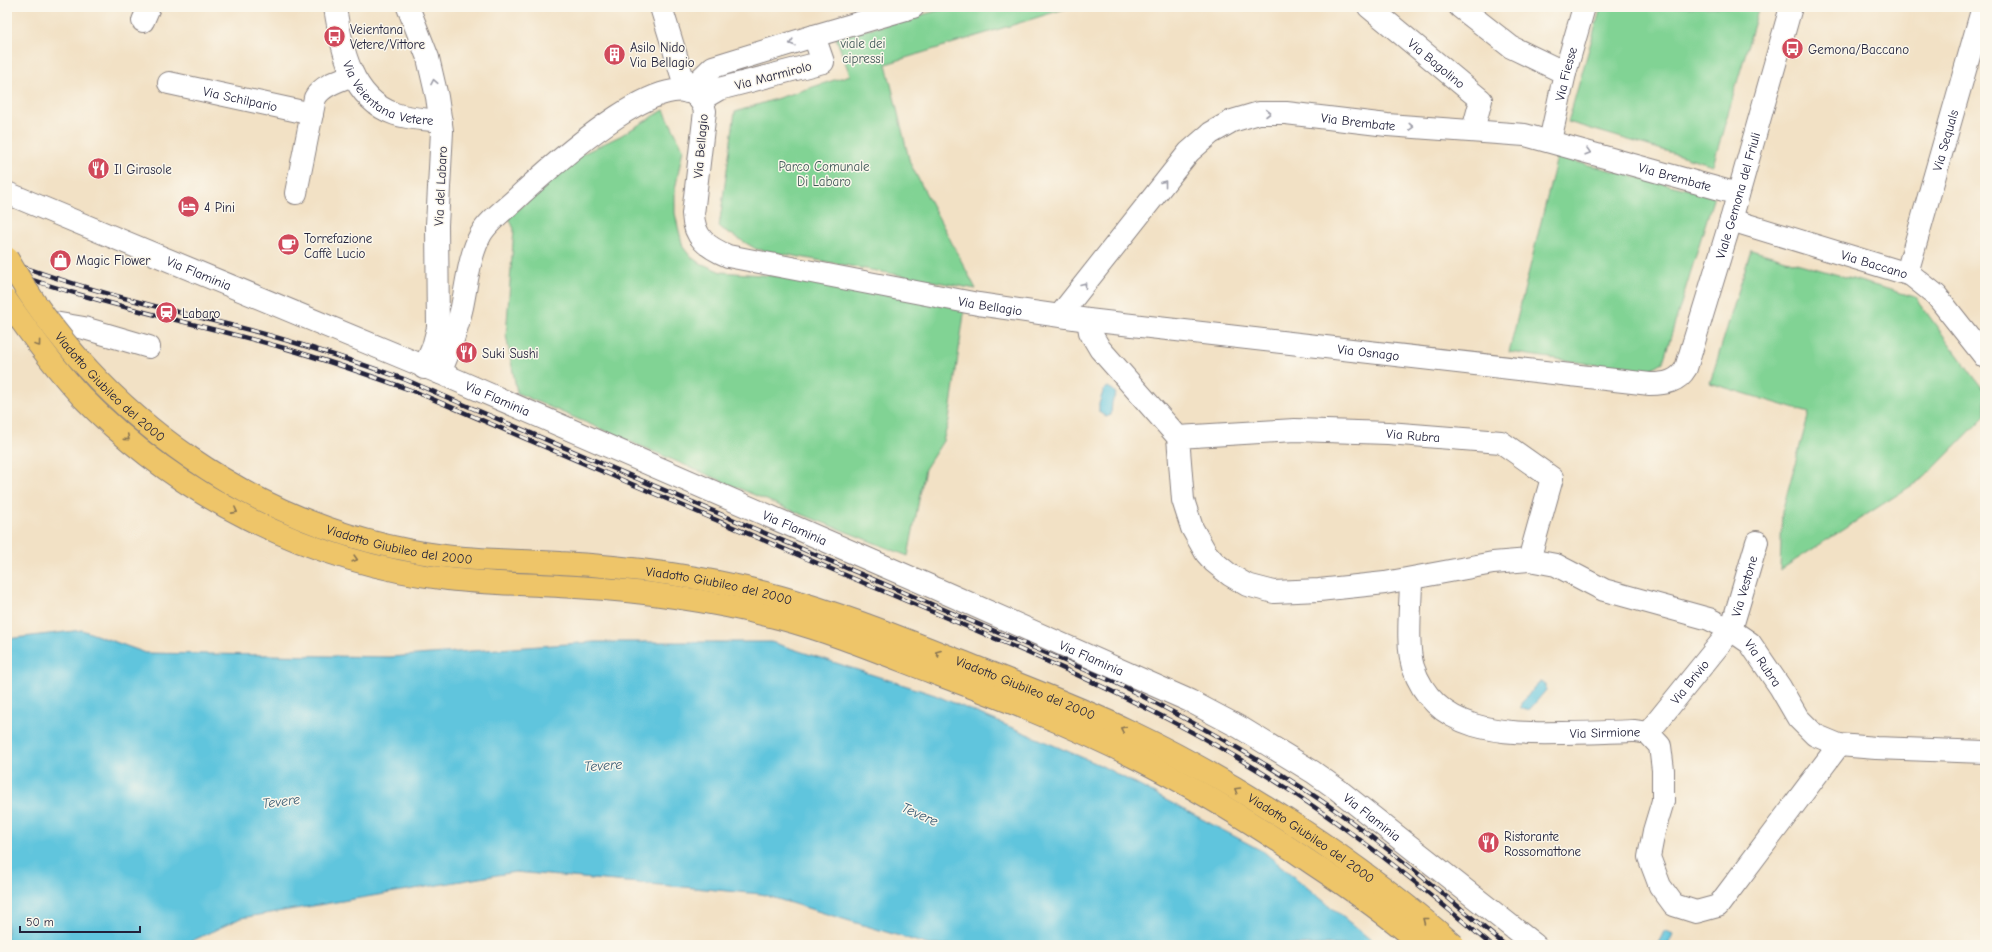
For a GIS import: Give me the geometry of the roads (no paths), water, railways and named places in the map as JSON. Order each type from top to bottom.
[{"type":"highway","name":"Viadotto Giubileo del 2000","points":[[7,258],[37,307],[54,330],[89,371],[127,409],[157,434],[200,466],[254,497],[302,518],[367,541],[421,553],[470,559],[623,568],[693,577],[778,596],[857,620],[1066,704],[1128,731],[1221,780],[1304,832],[1405,904],[1454,945]]},
{"type":"highway","name":"Viadotto Giubileo del 2000","points":[[7,301],[35,341],[65,378],[82,397],[124,436],[183,480],[222,504],[265,527],[342,556],[419,574],[468,581],[613,589],[682,598],[783,619],[852,642],[1046,718],[1119,750],[1172,777],[1252,822],[1282,842],[1354,892],[1422,945]]},
{"type":"street","name":"Via Veientana Vetere","points":[[335,7],[344,52],[353,75],[370,98],[389,112],[401,116],[441,120]]},
{"type":"street","name":"Via del Labaro","points":[[408,7],[428,58],[441,120],[442,150],[437,225],[438,328],[433,346],[432,371]]},
{"type":"street","name":"Via Bellagio","points":[[661,7],[694,96],[705,111],[692,214],[693,223],[700,238],[714,250],[728,256],[746,260],[978,304],[1060,315]]},
{"type":"street","name":"Via Marmirolo","points":[[694,96],[713,67],[913,7]]},
{"type":"street","name":"Via Bagolino","points":[[1369,7],[1481,100],[1473,130]]},
{"type":"street","points":[[1460,7],[1511,47],[1565,73]]},
{"type":"street","name":"Via Fiesse","points":[[1550,141],[1565,73],[1584,7]]},
{"type":"street","name":"Viale Gemona del Friuli","points":[[1678,378],[1686,368],[1731,220],[1791,7]]},
{"type":"street","name":"Via Sequals","points":[[1907,273],[1983,7]]},
{"type":"street","points":[[296,193],[312,114],[318,93],[327,87],[353,75]]},
{"type":"street","name":"Via Schilpario","points":[[169,83],[312,114]]},
{"type":"street","points":[[432,371],[456,330],[474,251],[484,230],[562,157],[635,106],[658,94],[671,91],[694,96]]},
{"type":"street","name":"Via Brembate","points":[[1060,315],[1189,152],[1211,133],[1232,121],[1259,113],[1286,113],[1387,125],[1509,132],[1550,141],[1738,194]]},
{"type":"street","name":"Via Flaminia","points":[[7,193],[432,371],[930,586],[1190,701],[1241,728],[1313,772],[1337,789],[1535,945]]},
{"type":"street","name":"Via Baccano","points":[[1731,220],[1907,273],[1921,281],[1936,295],[1985,357]]},
{"type":"street","name":"Via Osnago","points":[[1060,315],[1088,320],[1650,384],[1666,383],[1678,378]]},
{"type":"street","points":[[7,318],[73,325],[149,347]]},
{"type":"street","points":[[1088,320],[1089,329],[1100,349],[1178,437]]},
{"type":"street","name":"Via Rubra","points":[[1529,560],[1552,478],[1501,442],[1388,433],[1295,430],[1178,437],[1183,500],[1192,528],[1206,553],[1214,562],[1239,581],[1256,588],[1274,592],[1319,590],[1411,579],[1493,563],[1529,560],[1556,565],[1604,590],[1709,619],[1731,630],[1750,644],[1780,687],[1798,718],[1815,734],[1839,745],[1876,748],[1985,752]]},
{"type":"street","name":"Via Vestone","points":[[1731,630],[1757,542]]},
{"type":"street","name":"Via Sirmione","points":[[1411,579],[1410,637],[1413,666],[1427,694],[1448,714],[1473,726],[1517,734],[1635,731],[1648,733],[1660,746],[1663,777],[1663,801],[1654,831],[1649,857],[1660,886],[1674,905],[1696,912],[1718,906],[1839,745]]},
{"type":"street","name":"Via Brivio","points":[[1648,733],[1731,630]]},
{"type":"water","points":[[1108,387],[1116,394],[1112,402],[1111,415],[1106,417],[1099,412],[1099,404],[1104,389]]},
{"type":"water","name":"Tevere","points":[[82,630],[146,653],[390,657],[594,642],[771,642],[935,695],[1100,765],[1264,852],[1377,945],[929,945],[761,894],[515,872],[241,918],[183,945],[7,945],[7,639]]},
{"type":"water","points":[[1540,682],[1546,685],[1546,690],[1530,709],[1526,710],[1521,708],[1521,703]]},
{"type":"water","points":[[1665,930],[1673,934],[1668,945],[1657,945]]},
{"type":"railway","points":[[7,261],[94,290],[283,339],[404,379],[1116,683],[1227,742],[1309,792],[1379,842],[1505,945]]},
{"type":"railway","points":[[7,271],[41,283],[110,303],[284,348],[416,392],[1059,667],[1105,688],[1197,735],[1274,780],[1370,847],[1491,945]]},
{"type":"place","name":"Veientana Vetere/Vittore","points":[[335,36]]},
{"type":"place","name":"Gemona/Baccano","points":[[1792,49]]},
{"type":"place","name":"Asilo Nido Via Bellagio","points":[[615,54]]},
{"type":"place","name":"Il Girasole","points":[[99,169]]},
{"type":"place","name":"4 Pini","points":[[189,207]]},
{"type":"place","name":"Torrefazione Caffè Lucio","points":[[288,245]]},
{"type":"place","name":"Magic Flower","points":[[60,260]]},
{"type":"place","name":"Labaro","points":[[167,313]]},
{"type":"place","name":"Suki Sushi","points":[[467,353]]},
{"type":"place","name":"Ristorante Rossomattone","points":[[1489,843]]},
{"type":"park label","name":"viale dei cipressi","points":[[863,50]]},
{"type":"park label","name":"Parco Comunale Di Labaro","points":[[824,174]]}]
